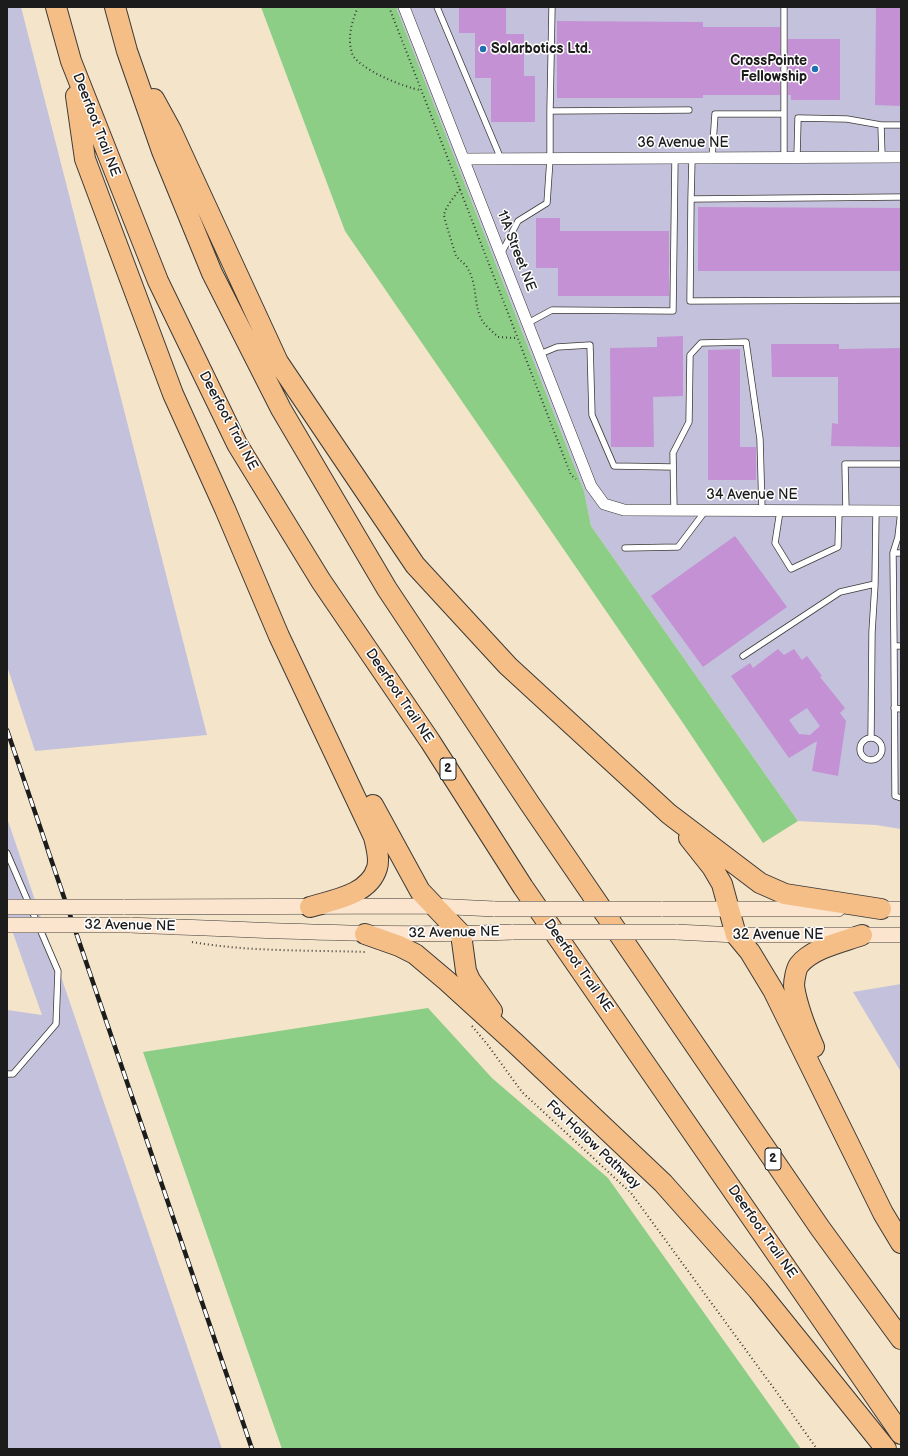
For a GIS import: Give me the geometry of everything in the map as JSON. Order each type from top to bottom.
[{"type":"highway","name":"Deerfoot Trail NE","points":[[56,7],[71,61],[158,282],[237,444],[321,581],[430,741],[523,887],[901,1434]]},
{"type":"highway","name":"2","points":[[115,7],[127,51],[162,151],[212,273],[280,409],[387,588],[525,798],[820,1228],[901,1339]]},
{"type":"highway","points":[[127,51],[170,130],[278,362],[415,565],[508,666],[669,814],[760,883],[785,894],[881,909]]},
{"type":"highway","points":[[71,61],[85,159],[172,394],[225,508],[279,636],[374,837],[378,854],[377,867],[372,878],[364,888],[310,907]]},
{"type":"highway","points":[[279,636],[420,891],[432,906],[461,934],[466,971],[470,980],[515,1043]]},
{"type":"highway","points":[[669,814],[712,867],[722,884],[736,935],[750,952],[773,990],[859,1161],[883,1213],[901,1243]]},
{"type":"highway","points":[[859,1161],[806,1028],[794,984],[798,966],[808,957],[823,948],[862,935]]},
{"type":"highway","points":[[367,946],[399,946],[415,954],[515,1043],[663,1183],[758,1290],[886,1449]]},
{"type":"main road","name":"32 Avenue NE","points":[[7,907],[432,906],[495,909],[901,909]]},
{"type":"main road","name":"32 Avenue NE","points":[[7,925],[130,926],[367,946],[461,934],[513,932],[676,932],[736,935],[901,935]]},
{"type":"street","name":"11A Street NE","points":[[404,7],[591,486],[604,504]]},
{"type":"street","name":"36 Avenue NE","points":[[464,159],[901,157]]},
{"type":"street","name":"34 Avenue NE","points":[[604,504],[624,510],[901,511]]},
{"type":"lane","points":[[437,7],[501,159]]},
{"type":"lane","points":[[501,255],[518,221],[547,203],[550,159],[552,7]]},
{"type":"lane","points":[[784,7],[784,157]]},
{"type":"lane","points":[[550,111],[689,110]]},
{"type":"lane","points":[[712,158],[715,114],[784,114]]},
{"type":"lane","points":[[797,157],[798,118],[847,118],[881,125],[901,124]]},
{"type":"lane","points":[[881,125],[882,157]]},
{"type":"lane","points":[[528,323],[552,310],[673,311],[675,158]]},
{"type":"lane","points":[[692,158],[690,301],[901,300]]},
{"type":"lane","points":[[691,199],[901,197]]},
{"type":"lane","points":[[674,510],[673,453],[689,422],[690,355],[701,343],[746,342],[760,439],[762,510]]},
{"type":"lane","points":[[540,354],[557,347],[590,345],[592,415],[614,466],[673,467]]},
{"type":"lane","points":[[780,510],[775,543],[791,569],[838,547],[845,464],[901,464]]},
{"type":"lane","points":[[625,548],[678,547],[706,510]]},
{"type":"lane","points":[[871,738],[872,632],[875,584],[876,511]]},
{"type":"lane","points":[[901,511],[898,537],[893,553],[895,796],[901,798]]},
{"type":"lane","points":[[893,553],[901,553]]},
{"type":"lane","points":[[743,656],[840,592],[875,584]]},
{"type":"lane","points":[[894,646],[901,646]]},
{"type":"lane","points":[[894,708],[901,709]]},
{"type":"lane","points":[[7,854],[58,971],[56,1024],[13,1074],[7,1074]]},
{"type":"path","points":[[358,7],[349,35],[352,54],[362,65],[377,74],[413,89],[421,90]]},
{"type":"path","points":[[389,7],[571,475],[576,480],[582,481],[588,478]]},
{"type":"path","points":[[460,189],[447,208],[444,217],[451,236],[453,250],[457,258],[468,268],[474,283],[476,305],[483,321],[498,337],[517,338]]},
{"type":"path","points":[[191,942],[220,946],[323,952],[367,946]]},
{"type":"path","name":"Fox Hollow Pathway","points":[[468,1022],[487,1044],[522,1092],[631,1193],[817,1449]]},
{"type":"shaded area","points":[[7,7],[21,7],[207,735],[35,751],[7,666]]},
{"type":"shaded area","points":[[396,7],[901,7],[901,829],[876,825],[798,821],[591,526],[584,491]]},
{"type":"shaded area","points":[[7,818],[222,1449],[7,1449],[7,1010],[42,1015],[7,916]]},
{"type":"shaded area","points":[[901,984],[901,1072],[853,992]]},
{"type":"green space","points":[[261,7],[396,7],[584,491],[591,526],[798,821],[763,843],[683,723],[345,231]]},
{"type":"green space","points":[[428,1008],[492,1078],[608,1178],[801,1449],[282,1449],[143,1052]]},
{"type":"building","points":[[459,7],[506,7],[506,34],[524,34],[524,76],[535,76],[535,122],[491,122],[491,78],[475,78],[475,33],[459,33]]},
{"type":"building","points":[[876,7],[901,7],[901,106],[875,105]]},
{"type":"building","points":[[557,21],[703,22],[703,27],[780,27],[780,95],[703,95],[703,98],[557,98]]},
{"type":"building","name":"CrossPointe Fellowship","points":[[788,39],[840,39],[840,100],[791,100],[791,95],[788,95]]},
{"type":"building","points":[[698,207],[901,208],[901,271],[698,271]]},
{"type":"building","points":[[536,218],[560,218],[560,231],[669,231],[669,296],[558,296],[558,268],[536,268]]},
{"type":"building","points":[[683,336],[683,396],[653,397],[654,447],[611,447],[610,348],[657,347],[657,337]]},
{"type":"building","points":[[771,344],[839,344],[839,349],[901,348],[901,447],[831,446],[832,423],[838,424],[838,377],[772,377]]},
{"type":"building","points":[[740,349],[740,447],[756,447],[756,480],[708,480],[708,350]]},
{"type":"building","points":[[735,536],[787,607],[703,667],[651,596]]},
{"type":"building","points":[[778,649],[784,655],[794,649],[802,660],[807,656],[822,676],[820,677],[845,708],[840,713],[846,721],[838,776],[812,771],[817,741],[789,758],[731,676],[750,663],[753,668]],"holes":[[[807,708],[820,726],[810,735],[799,734],[789,720]]]},
{"type":"railway","points":[[7,730],[252,1449]]},
{"type":"place","name":"Solarbotics Ltd.","points":[[483,49]]},
{"type":"place","name":"CrossPointe Fellowship","points":[[815,69]]}]
